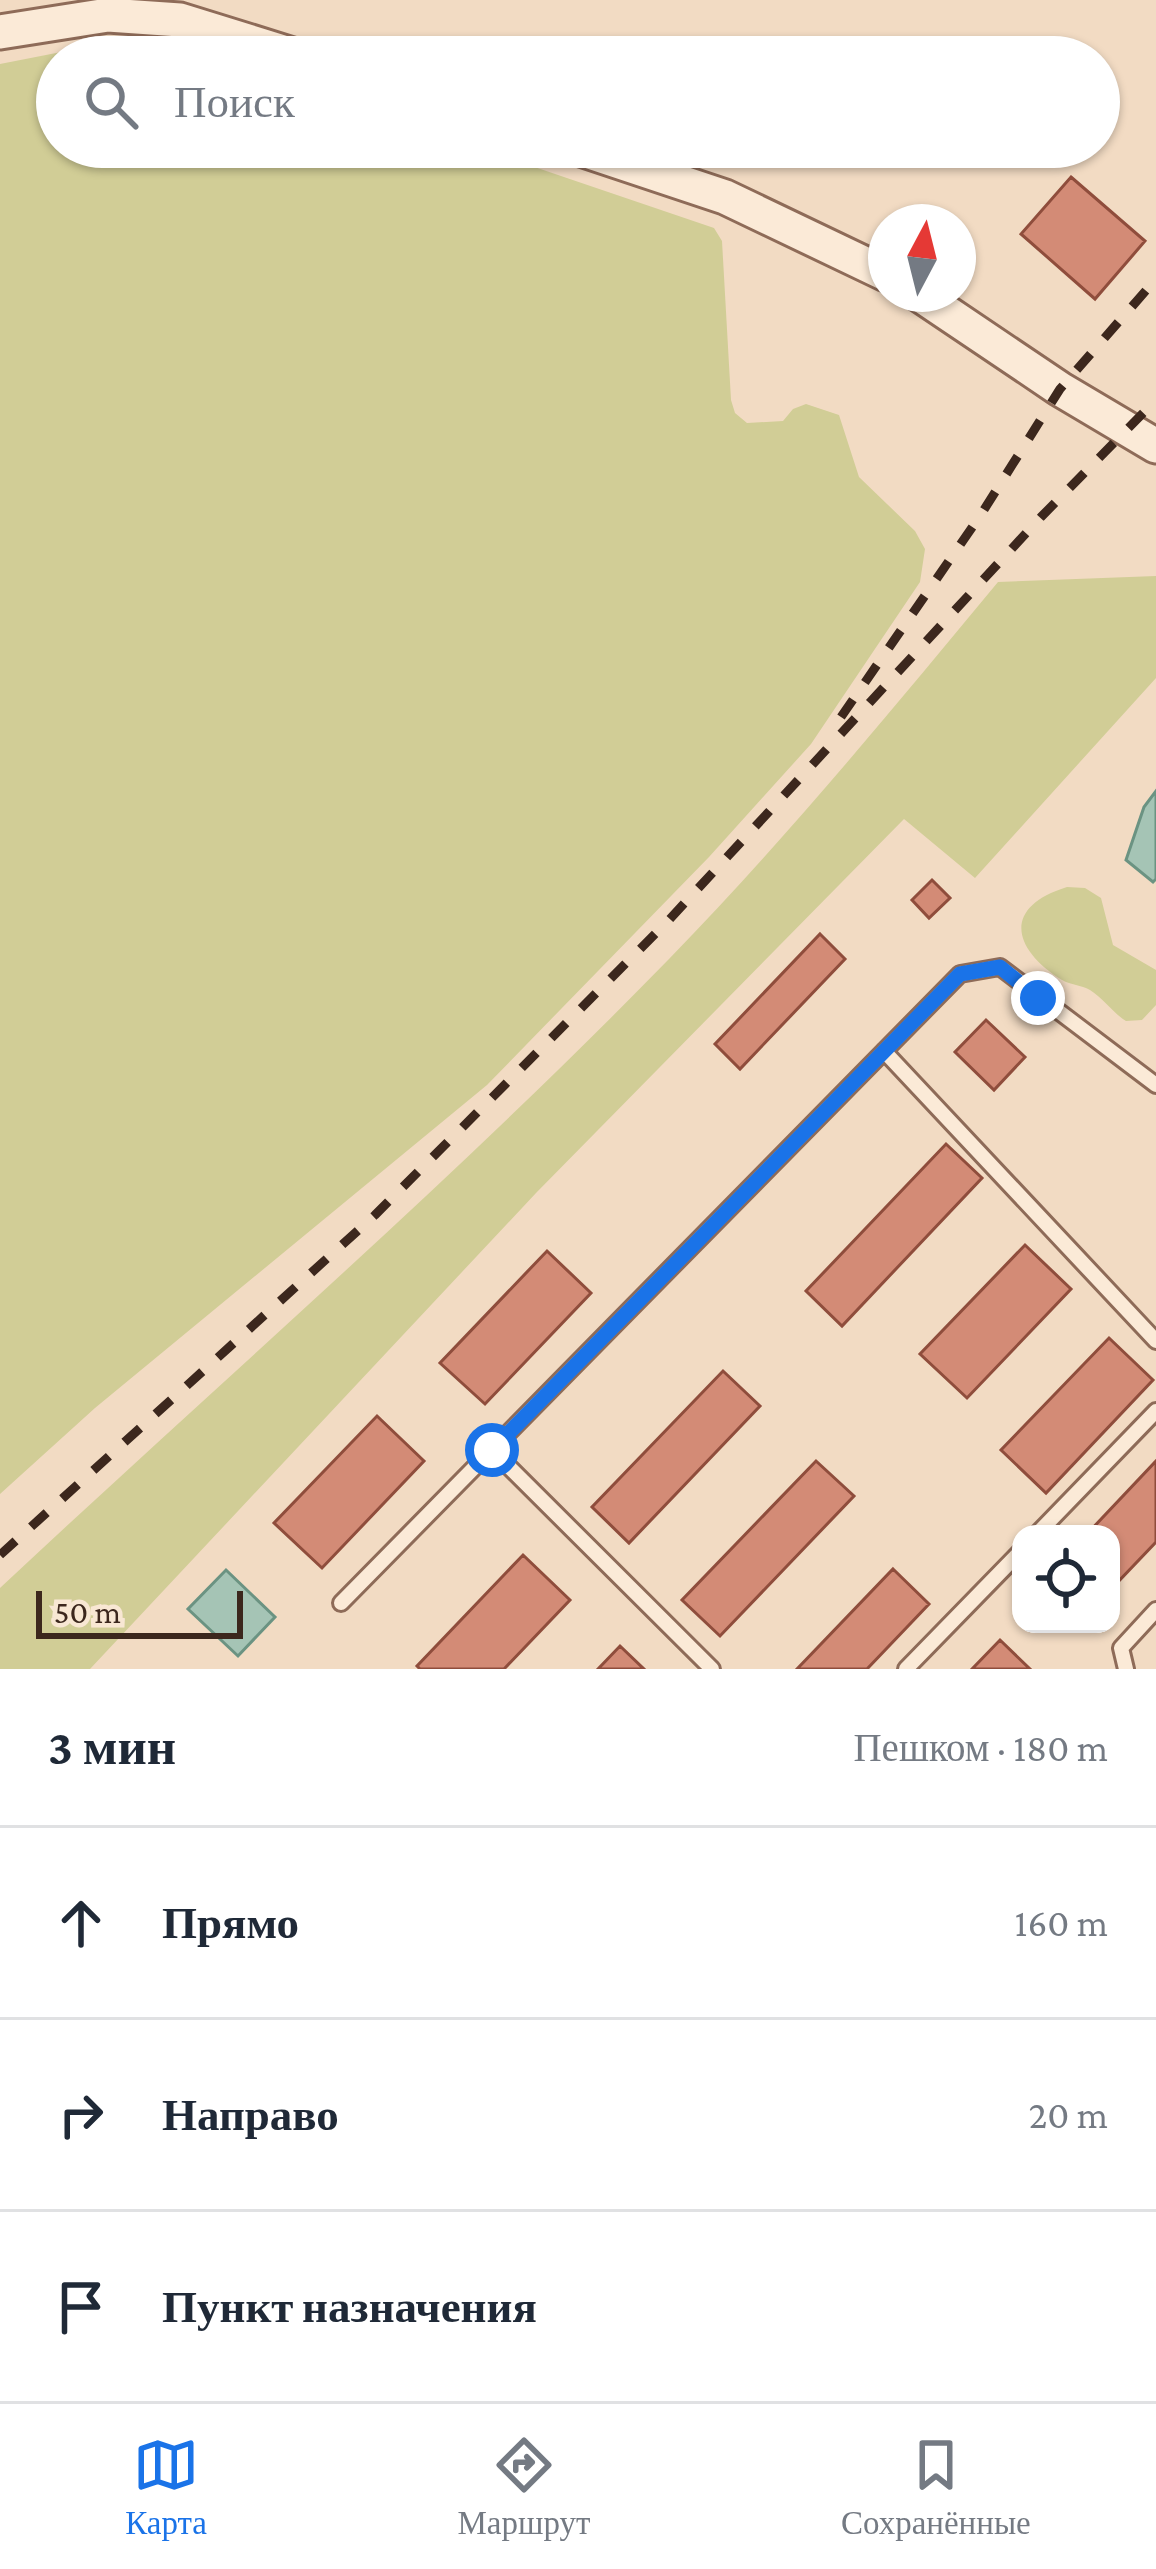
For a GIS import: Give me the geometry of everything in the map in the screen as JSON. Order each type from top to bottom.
[{"type":"street","points":[[0,32],[108,15],[179,20],[230,36]]},
{"type":"street","points":[[639,168],[725,196],[868,265]]},
{"type":"street","points":[[947,312],[1060,389],[1156,446]]},
{"type":"lane","points":[[341,1603],[960,974],[1000,967],[1156,1085]]},
{"type":"lane","points":[[884,1051],[1156,1341]]},
{"type":"lane","points":[[1046,1525],[1156,1412]]},
{"type":"lane","points":[[492,1450],[712,1669]]},
{"type":"lane","points":[[906,1669],[1012,1560]]},
{"type":"lane","points":[[1126,1669],[1121,1648],[1156,1610]]},
{"type":"shaded area","points":[[36,57],[36,168],[538,168],[714,228],[722,241],[735,413],[747,423],[783,421],[793,409],[806,404],[839,415],[859,477],[915,531],[925,549],[920,582],[811,744],[709,857],[487,1085],[95,1408],[0,1494],[0,64]]},
{"type":"shaded area","points":[[1156,576],[1156,678],[975,878],[904,819],[536,1193],[90,1669],[0,1669],[0,1588],[588,1041],[796,821],[998,582]]},
{"type":"shaded area","points":[[1156,791],[1153,882],[1126,860],[1144,807]]},
{"type":"shaded area","points":[[1067,887],[1085,888],[1101,898],[1113,945],[1156,970],[1156,1005],[1142,1020],[1126,1021],[1090,990],[1062,980],[1024,942],[1021,929],[1032,906]]},
{"type":"shaded area","points":[[226,1570],[275,1617],[238,1656],[188,1609]]},
{"type":"building","points":[[1071,177],[1145,241],[1095,299],[1021,234]]},
{"type":"building","points":[[932,880],[950,898],[929,918],[912,900]]},
{"type":"building","points":[[820,934],[845,959],[740,1069],[715,1044]]},
{"type":"building","points":[[986,1020],[1025,1057],[994,1090],[955,1052]]},
{"type":"building","points":[[946,1144],[982,1178],[842,1326],[806,1291]]},
{"type":"building","points":[[1025,1245],[1071,1289],[967,1398],[920,1354]]},
{"type":"building","points":[[547,1251],[591,1293],[485,1404],[440,1363]]},
{"type":"building","points":[[1109,1338],[1153,1380],[1046,1493],[1001,1450]]},
{"type":"building","points":[[723,1371],[760,1406],[629,1543],[592,1507]]},
{"type":"building","points":[[377,1416],[424,1461],[322,1568],[274,1523]]},
{"type":"building","points":[[816,1461],[854,1496],[720,1636],[682,1600]]},
{"type":"building","points":[[1156,1461],[1156,1542],[1120,1580],[1120,1525],[1096,1525]]},
{"type":"building","points":[[523,1555],[570,1600],[504,1669],[420,1669],[417,1666]]},
{"type":"building","points":[[893,1569],[929,1604],[867,1669],[797,1669]]},
{"type":"building","points":[[1000,1640],[1030,1669],[972,1669]]},
{"type":"building","points":[[620,1646],[644,1669],[598,1669]]},
{"type":"railway","points":[[841,717],[980,516],[1060,389],[1156,279]]},
{"type":"railway","points":[[0,1555],[375,1215],[668,921],[1041,517],[1156,400]]},
{"type":"route","points":[[492,1450],[960,974],[1000,967],[1038,998]]}]
